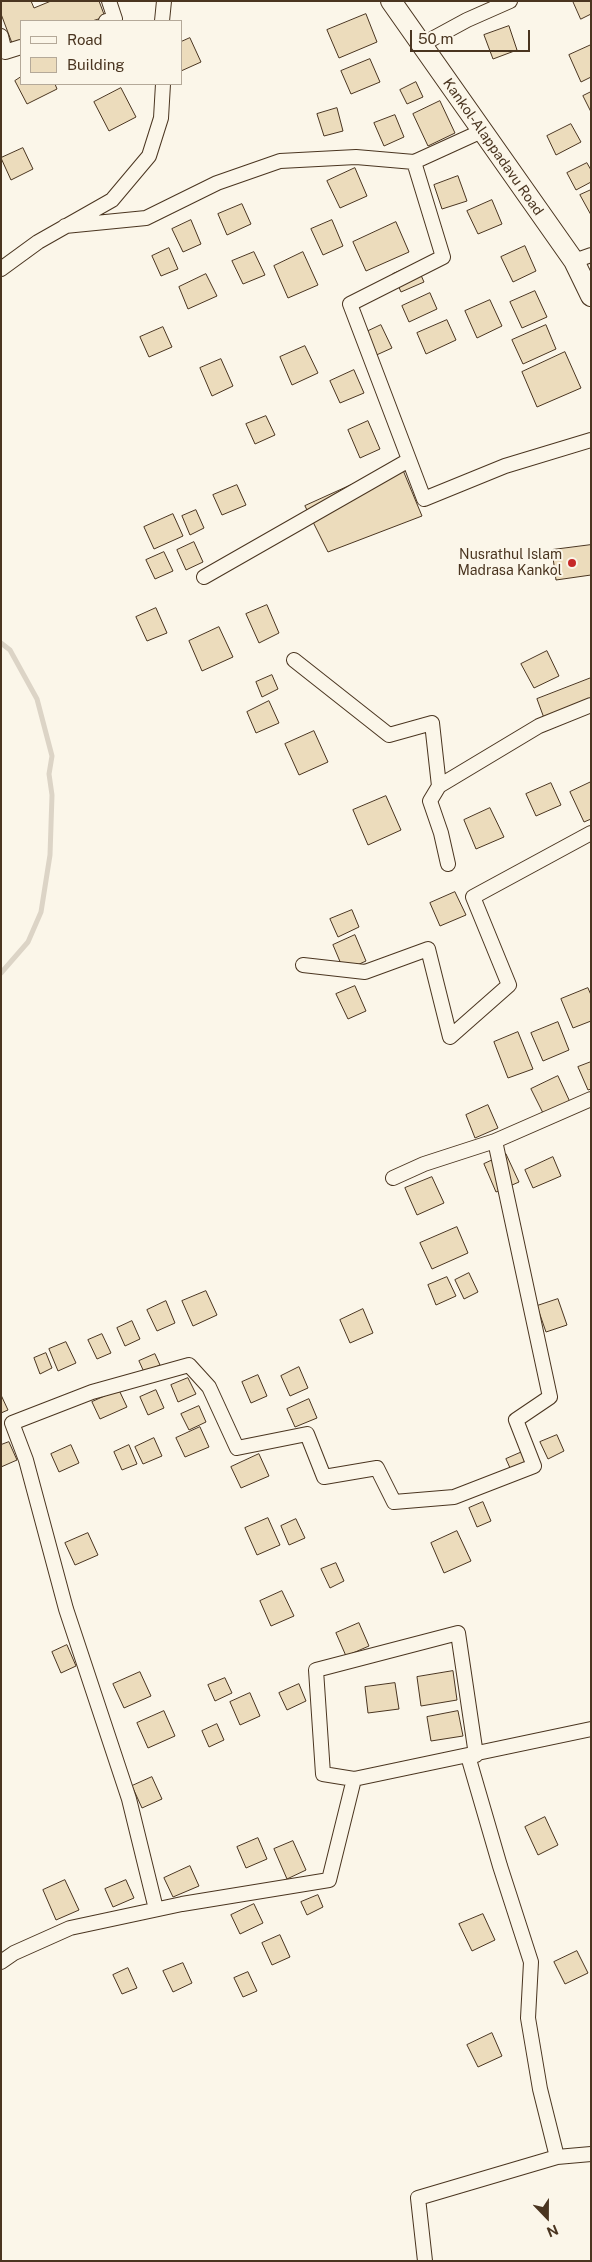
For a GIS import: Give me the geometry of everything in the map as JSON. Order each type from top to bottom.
[{"type":"main road","name":"Kankol-Alappadavu Road","points":[[391,1],[482,131],[582,258],[591,296]]},
{"type":"street","points":[[109,1],[115,19],[110,20]]},
{"type":"street","points":[[162,20],[164,1]]},
{"type":"street","points":[[421,45],[467,20],[510,1]]},
{"type":"street","points":[[1,36],[5,52],[20,47]]},
{"type":"street","points":[[1,268],[38,242],[112,200],[149,156],[161,118],[163,85]]},
{"type":"street","points":[[65,226],[146,218],[217,183],[280,162],[356,157],[414,162],[482,131]]},
{"type":"street","points":[[414,162],[442,257],[350,304],[424,498],[505,466],[591,440]]},
{"type":"street","points":[[204,577],[409,460]]},
{"type":"street","points":[[294,660],[389,736],[432,723],[439,786]]},
{"type":"street","points":[[448,864],[441,833],[430,800],[439,786],[538,726],[591,705]]},
{"type":"street","points":[[303,965],[364,972],[428,949],[450,1037],[509,985],[473,897],[591,833]]},
{"type":"street","points":[[393,1178],[424,1164],[496,1141],[591,1099]]},
{"type":"street","points":[[156,1909],[130,1799],[66,1609],[26,1460],[12,1423],[92,1392],[189,1365],[209,1387],[237,1448],[306,1434],[324,1477],[377,1468],[394,1502],[454,1497],[534,1466],[516,1420],[550,1397],[496,1141]]},
{"type":"street","points":[[557,2157],[540,2089],[528,2018],[530,1962],[500,1866],[472,1756],[458,1633],[316,1670],[323,1774],[354,1780],[472,1756],[591,1729]]},
{"type":"street","points":[[1,1962],[14,1953],[70,1928],[156,1909],[328,1880],[354,1780]]},
{"type":"street","points":[[425,2261],[418,2198],[557,2157],[591,2154]]},
{"type":"building","points":[[1,1],[31,1],[34,8],[51,1],[99,1],[105,17],[95,20],[20,20],[20,48],[15,51],[1,14]]},
{"type":"building","points":[[573,1],[591,1],[591,14],[581,19]]},
{"type":"building","points":[[366,14],[377,42],[339,58],[327,30]]},
{"type":"building","points":[[509,26],[517,50],[493,59],[484,35]]},
{"type":"building","points":[[190,38],[201,62],[182,71],[182,42]]},
{"type":"building","points":[[591,45],[591,77],[581,82],[569,55]]},
{"type":"building","points":[[370,59],[380,82],[351,94],[341,71]]},
{"type":"building","points":[[20,78],[20,85],[55,85],[57,89],[27,104],[15,81]]},
{"type":"building","points":[[416,82],[423,97],[407,104],[400,90]]},
{"type":"building","points":[[121,88],[136,117],[109,131],[94,102]]},
{"type":"building","points":[[591,92],[591,112],[583,96]]},
{"type":"building","points":[[440,101],[455,133],[428,146],[413,114]]},
{"type":"building","points":[[337,108],[343,131],[324,136],[317,114]]},
{"type":"building","points":[[395,115],[404,137],[384,146],[374,123]]},
{"type":"building","points":[[571,124],[581,142],[556,155],[547,136]]},
{"type":"building","points":[[23,148],[33,169],[11,180],[1,158]]},
{"type":"building","points":[[587,163],[591,170],[591,182],[576,190],[567,173]]},
{"type":"building","points":[[355,168],[367,196],[340,208],[327,181]]},
{"type":"building","points":[[458,176],[467,201],[442,209],[434,185]]},
{"type":"building","points":[[591,190],[591,215],[580,195]]},
{"type":"building","points":[[492,200],[502,224],[478,234],[467,211]]},
{"type":"building","points":[[242,204],[251,224],[227,235],[218,214]]},
{"type":"building","points":[[191,220],[201,244],[183,252],[172,229]]},
{"type":"building","points":[[332,220],[343,246],[323,255],[311,229]]},
{"type":"building","points":[[396,222],[409,252],[366,271],[353,242]]},
{"type":"building","points":[[525,246],[536,271],[513,282],[501,257]]},
{"type":"building","points":[[169,248],[178,269],[161,276],[152,256]]},
{"type":"building","points":[[254,252],[265,275],[243,284],[232,261]]},
{"type":"building","points":[[303,252],[318,285],[288,298],[274,266]]},
{"type":"building","points":[[416,264],[424,282],[401,292],[393,274]]},
{"type":"building","points":[[206,274],[217,296],[188,309],[179,287]]},
{"type":"building","points":[[535,291],[547,317],[522,328],[510,302]]},
{"type":"building","points":[[430,293],[437,309],[409,322],[402,306]]},
{"type":"building","points":[[490,300],[502,326],[477,338],[465,311]]},
{"type":"building","points":[[447,320],[456,340],[426,354],[417,333]]},
{"type":"building","points":[[381,325],[392,348],[372,357],[362,334]]},
{"type":"building","points":[[546,325],[556,349],[523,364],[512,340]]},
{"type":"building","points":[[163,327],[172,347],[149,357],[140,337]]},
{"type":"building","points":[[305,346],[318,373],[292,385],[280,357]]},
{"type":"building","points":[[565,352],[581,388],[537,407],[522,372]]},
{"type":"building","points":[[221,359],[233,386],[212,396],[200,368]]},
{"type":"building","points":[[354,370],[364,393],[340,403],[330,381]]},
{"type":"building","points":[[266,416],[275,435],[255,444],[246,424]]},
{"type":"building","points":[[368,421],[380,449],[360,458],[348,430]]},
{"type":"building","points":[[400,463],[422,516],[328,552],[305,506]]},
{"type":"building","points":[[237,485],[246,505],[222,515],[213,495]]},
{"type":"building","points":[[196,510],[204,528],[190,535],[182,516]]},
{"type":"building","points":[[173,514],[183,536],[154,549],[144,527]]},
{"type":"building","points":[[194,542],[203,562],[186,570],[177,550]]},
{"type":"building","name":"Nusrathul Islam Madrasa Kankol","points":[[591,545],[591,575],[556,580],[552,550]]},
{"type":"building","points":[[164,552],[173,571],[155,579],[146,560]]},
{"type":"building","points":[[267,605],[279,633],[259,643],[246,614]]},
{"type":"building","points":[[156,608],[167,633],[147,641],[136,617]]},
{"type":"building","points":[[219,627],[233,657],[202,671],[189,641]]},
{"type":"building","points":[[547,651],[559,676],[534,688],[521,664]]},
{"type":"building","points":[[272,675],[278,689],[262,697],[256,682]]},
{"type":"building","points":[[591,678],[591,700],[544,718],[537,699]]},
{"type":"building","points":[[269,701],[279,723],[256,733],[247,712]]},
{"type":"building","points":[[314,731],[328,762],[299,775],[285,744]]},
{"type":"building","points":[[591,782],[591,819],[584,822],[570,792]]},
{"type":"building","points":[[551,783],[561,805],[536,816],[526,794]]},
{"type":"building","points":[[386,796],[401,830],[368,845],[353,810]]},
{"type":"building","points":[[490,808],[504,837],[476,849],[464,820]]},
{"type":"building","points":[[455,892],[466,915],[440,926],[430,903]]},
{"type":"building","points":[[352,910],[359,927],[338,937],[330,919]]},
{"type":"building","points":[[355,935],[366,961],[344,971],[333,945]]},
{"type":"building","points":[[355,986],[366,1011],[348,1019],[336,994]]},
{"type":"building","points":[[588,988],[591,995],[591,1021],[573,1028],[561,999]]},
{"type":"building","points":[[558,1022],[569,1050],[543,1061],[531,1033]]},
{"type":"building","points":[[518,1032],[533,1069],[508,1078],[494,1042]]},
{"type":"building","points":[[591,1062],[591,1089],[588,1090],[578,1067]]},
{"type":"building","points":[[558,1076],[570,1102],[544,1115],[531,1089]]},
{"type":"building","points":[[488,1105],[498,1128],[475,1138],[466,1115]]},
{"type":"building","points":[[506,1154],[519,1182],[496,1192],[484,1164]]},
{"type":"building","points":[[553,1157],[561,1176],[533,1188],[525,1170]]},
{"type":"building","points":[[432,1177],[444,1203],[417,1215],[405,1188]]},
{"type":"building","points":[[457,1227],[468,1253],[432,1269],[420,1243]]},
{"type":"building","points":[[469,1273],[478,1292],[464,1299],[455,1280]]},
{"type":"building","points":[[447,1277],[456,1296],[436,1305],[428,1285]]},
{"type":"building","points":[[206,1291],[217,1315],[193,1326],[182,1301]]},
{"type":"building","points":[[558,1299],[567,1325],[546,1332],[537,1306]]},
{"type":"building","points":[[166,1301],[175,1323],[157,1331],[147,1310]]},
{"type":"building","points":[[363,1309],[373,1333],[350,1343],[340,1320]]},
{"type":"building","points":[[132,1321],[140,1339],[125,1346],[117,1328]]},
{"type":"building","points":[[102,1334],[111,1353],[97,1359],[88,1340]]},
{"type":"building","points":[[66,1342],[76,1363],[58,1371],[49,1349]]},
{"type":"building","points":[[46,1353],[52,1368],[40,1374],[34,1358]]},
{"type":"building","points":[[155,1354],[160,1365],[144,1372],[139,1361]]},
{"type":"building","points":[[299,1367],[308,1388],[290,1396],[281,1376]]},
{"type":"building","points":[[258,1375],[267,1396],[251,1403],[242,1382]]},
{"type":"building","points":[[188,1378],[196,1394],[178,1402],[171,1385]]},
{"type":"building","points":[[119,1390],[127,1407],[100,1419],[92,1402]]},
{"type":"building","points":[[156,1390],[164,1408],[148,1415],[140,1397]]},
{"type":"building","points":[[1,1395],[8,1410],[1,1413]]},
{"type":"building","points":[[309,1399],[317,1418],[295,1427],[287,1409]]},
{"type":"building","points":[[199,1406],[206,1422],[189,1430],[181,1414]]},
{"type":"building","points":[[200,1427],[209,1447],[185,1457],[176,1438]]},
{"type":"building","points":[[557,1435],[564,1451],[548,1459],[540,1442]]},
{"type":"building","points":[[154,1438],[162,1456],[143,1464],[135,1447]]},
{"type":"building","points":[[9,1442],[17,1460],[1,1467],[1,1445]]},
{"type":"building","points":[[71,1445],[79,1463],[59,1472],[51,1454]]},
{"type":"building","points":[[129,1445],[137,1464],[122,1470],[114,1452]]},
{"type":"building","points":[[529,1449],[537,1469],[515,1479],[506,1459]]},
{"type":"building","points":[[259,1454],[269,1476],[241,1488],[231,1467]]},
{"type":"building","points":[[483,1502],[491,1521],[477,1527],[469,1508]]},
{"type":"building","points":[[268,1518],[280,1545],[257,1555],[245,1528]]},
{"type":"building","points":[[296,1519],[305,1538],[289,1545],[281,1526]]},
{"type":"building","points":[[457,1531],[471,1561],[444,1573],[431,1543]]},
{"type":"building","points":[[88,1533],[98,1555],[75,1565],[65,1543]]},
{"type":"building","points":[[336,1563],[344,1581],[330,1588],[321,1569]]},
{"type":"building","points":[[282,1591],[294,1616],[271,1626],[260,1601]]},
{"type":"building","points":[[359,1623],[369,1646],[346,1656],[336,1633]]},
{"type":"building","points":[[67,1645],[76,1666],[61,1673],[52,1652]]},
{"type":"building","points":[[453,1671],[457,1700],[421,1706],[417,1677]]},
{"type":"building","points":[[140,1672],[151,1696],[124,1708],[113,1684]]},
{"type":"building","points":[[225,1678],[232,1693],[215,1701],[208,1685]]},
{"type":"building","points":[[395,1683],[399,1709],[368,1713],[365,1687]]},
{"type":"building","points":[[299,1684],[306,1701],[287,1710],[279,1693]]},
{"type":"building","points":[[250,1693],[260,1716],[240,1725],[230,1702]]},
{"type":"building","points":[[164,1711],[175,1736],[148,1748],[137,1723]]},
{"type":"building","points":[[458,1711],[463,1736],[431,1741],[427,1717]]},
{"type":"building","points":[[217,1724],[224,1740],[209,1747],[202,1731]]},
{"type":"building","points":[[152,1777],[162,1799],[142,1808],[132,1786]]},
{"type":"building","points":[[545,1817],[558,1845],[538,1855],[525,1827]]},
{"type":"building","points":[[258,1838],[267,1859],[246,1868],[237,1847]]},
{"type":"building","points":[[293,1841],[306,1870],[287,1879],[274,1849]]},
{"type":"building","points":[[190,1866],[199,1886],[173,1897],[164,1878]]},
{"type":"building","points":[[65,1880],[79,1910],[56,1920],[43,1890]]},
{"type":"building","points":[[126,1880],[134,1898],[113,1907],[105,1889]]},
{"type":"building","points":[[318,1895],[323,1907],[307,1915],[301,1902]]},
{"type":"building","points":[[254,1904],[263,1923],[240,1934],[231,1915]]},
{"type":"building","points":[[483,1914],[495,1940],[472,1951],[459,1924]]},
{"type":"building","points":[[280,1935],[290,1957],[272,1965],[262,1943]]},
{"type":"building","points":[[577,1951],[588,1973],[565,1984],[554,1962]]},
{"type":"building","points":[[183,1963],[192,1983],[173,1992],[163,1971]]},
{"type":"building","points":[[128,1968],[137,1988],[122,1994],[113,1975]]},
{"type":"building","points":[[248,1972],[257,1991],[243,1997],[234,1978]]},
{"type":"building","points":[[492,2033],[502,2056],[478,2067],[467,2045]]},
{"type":"waterway","points":[[1,643],[10,650],[37,699],[52,756],[49,774],[52,795],[50,855],[41,912],[28,942],[1,973]]},
{"type":"place","name":"Nusrathul Islam Madrasa Kankol","points":[[572,563]]}]
